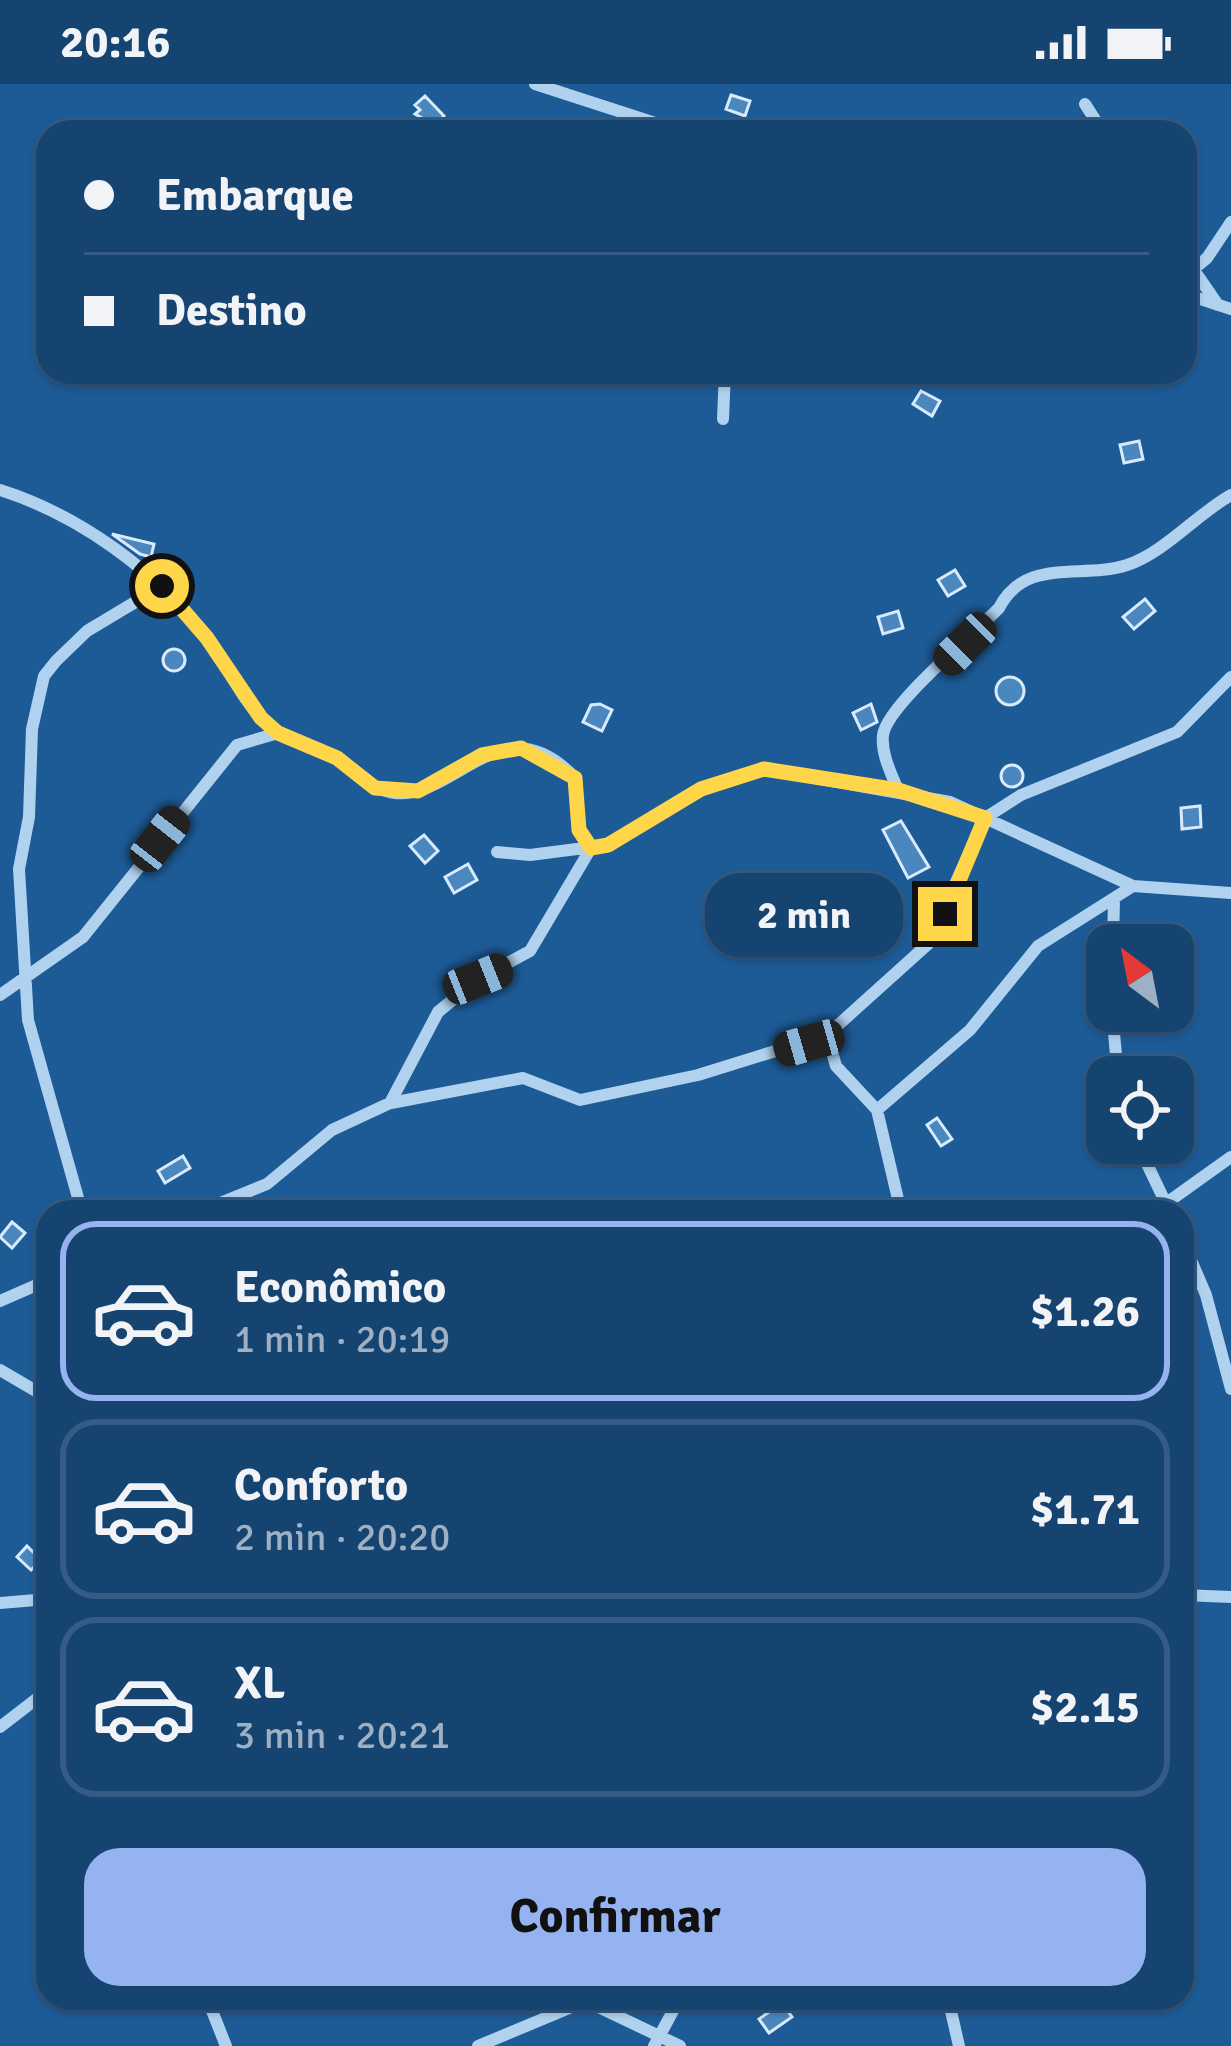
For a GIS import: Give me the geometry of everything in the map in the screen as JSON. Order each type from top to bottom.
[{"type":"street","points":[[536,84],[646,120]]},
{"type":"street","points":[[1085,104],[1095,120]]},
{"type":"street","points":[[1197,264],[1231,222]]},
{"type":"street","points":[[1197,280],[1224,307]]},
{"type":"street","points":[[723,419],[724,384]]},
{"type":"street","points":[[0,490],[67,516],[162,586],[207,638],[249,704],[278,733],[337,758],[375,788],[404,794],[482,755],[521,748],[575,778],[579,830],[591,848]]},
{"type":"street","points":[[898,790],[886,761],[883,732],[900,705],[999,608],[1009,588],[1043,573],[1132,564],[1231,495]]},
{"type":"street","points":[[78,1200],[31,1040],[19,869],[29,818],[32,729],[44,676],[87,631],[162,586]]},
{"type":"street","points":[[227,1200],[267,1184],[332,1130],[390,1103],[443,1089],[523,1078],[580,1100],[698,1075],[827,1035],[928,944],[985,818],[1021,795],[1177,732],[1231,677]]},
{"type":"street","points":[[0,995],[83,937],[237,745],[278,733]]},
{"type":"street","points":[[496,852],[608,845],[701,789],[764,769],[898,790],[985,818],[1133,886],[1231,892]]},
{"type":"street","points":[[390,1103],[438,1012],[478,979],[530,951],[591,848]]},
{"type":"street","points":[[877,1110],[970,1030],[1038,946],[1133,886]]},
{"type":"street","points":[[1113,924],[1114,898]]},
{"type":"street","points":[[827,1035],[836,1066],[877,1110],[899,1200]]},
{"type":"street","points":[[1177,1200],[1231,1157]]},
{"type":"street","points":[[1147,1164],[1165,1200]]},
{"type":"street","points":[[1194,1266],[1231,1389]]},
{"type":"street","points":[[0,1301],[36,1285]]},
{"type":"street","points":[[0,1370],[36,1391]]},
{"type":"street","points":[[1194,1596],[1231,1598]]},
{"type":"street","points":[[0,1603],[36,1600]]},
{"type":"street","points":[[0,1727],[36,1699]]},
{"type":"street","points":[[212,2010],[226,2046]]},
{"type":"street","points":[[478,2046],[561,2010]]},
{"type":"street","points":[[601,2010],[657,2042],[680,2046]]},
{"type":"street","points":[[657,2042],[674,2010]]},
{"type":"street","points":[[951,2010],[959,2046]]},
{"type":"building","points":[[731,95],[750,101],[745,116],[726,109]]},
{"type":"building","points":[[425,96],[444,116],[426,120],[415,114],[420,110],[415,105]]},
{"type":"building","points":[[921,391],[940,401],[932,416],[913,404]]},
{"type":"building","points":[[1139,441],[1143,459],[1124,463],[1120,445]]},
{"type":"building","points":[[112,534],[154,544],[151,557],[140,554]]},
{"type":"building","points":[[955,570],[965,586],[948,596],[938,580]]},
{"type":"building","points":[[1145,599],[1155,611],[1134,629],[1123,617]]},
{"type":"building","points":[[898,611],[903,628],[883,634],[878,617]]},
{"type":"building","points":[[174,649],[185,660],[174,671],[163,660]]},
{"type":"building","points":[[1010,677],[1020,681],[1024,691],[1020,701],[1010,705],[1000,701],[996,691],[1000,681]]},
{"type":"building","points":[[871,704],[877,722],[861,730],[853,713]]},
{"type":"building","points":[[591,705],[612,710],[602,731],[583,722]]},
{"type":"building","points":[[1012,765],[1023,776],[1012,787],[1001,776]]},
{"type":"building","points":[[1200,806],[1201,827],[1182,829],[1181,808]]},
{"type":"building","points":[[901,821],[929,867],[908,878],[883,830]]},
{"type":"building","points":[[424,835],[438,851],[425,863],[410,846]]},
{"type":"building","points":[[468,864],[477,880],[454,893],[445,877]]},
{"type":"building","points":[[811,891],[821,905],[796,922],[786,909]]},
{"type":"building","points":[[937,1118],[952,1139],[941,1146],[927,1125]]},
{"type":"building","points":[[183,1156],[190,1168],[165,1183],[158,1171]]},
{"type":"building","points":[[12,1222],[25,1233],[12,1248],[0,1237]]},
{"type":"building","points":[[27,1546],[36,1555],[36,1565],[31,1570],[17,1557]]},
{"type":"building","points":[[772,2010],[787,2010],[792,2017],[769,2033],[759,2019]]},
{"type":"route","points":[[162,586],[207,638],[261,718],[278,733],[337,758],[375,788],[389,793],[418,791],[482,755],[521,748],[575,778],[579,830],[591,848],[608,845],[701,789],[764,769],[950,802],[985,818],[945,914]]}]
